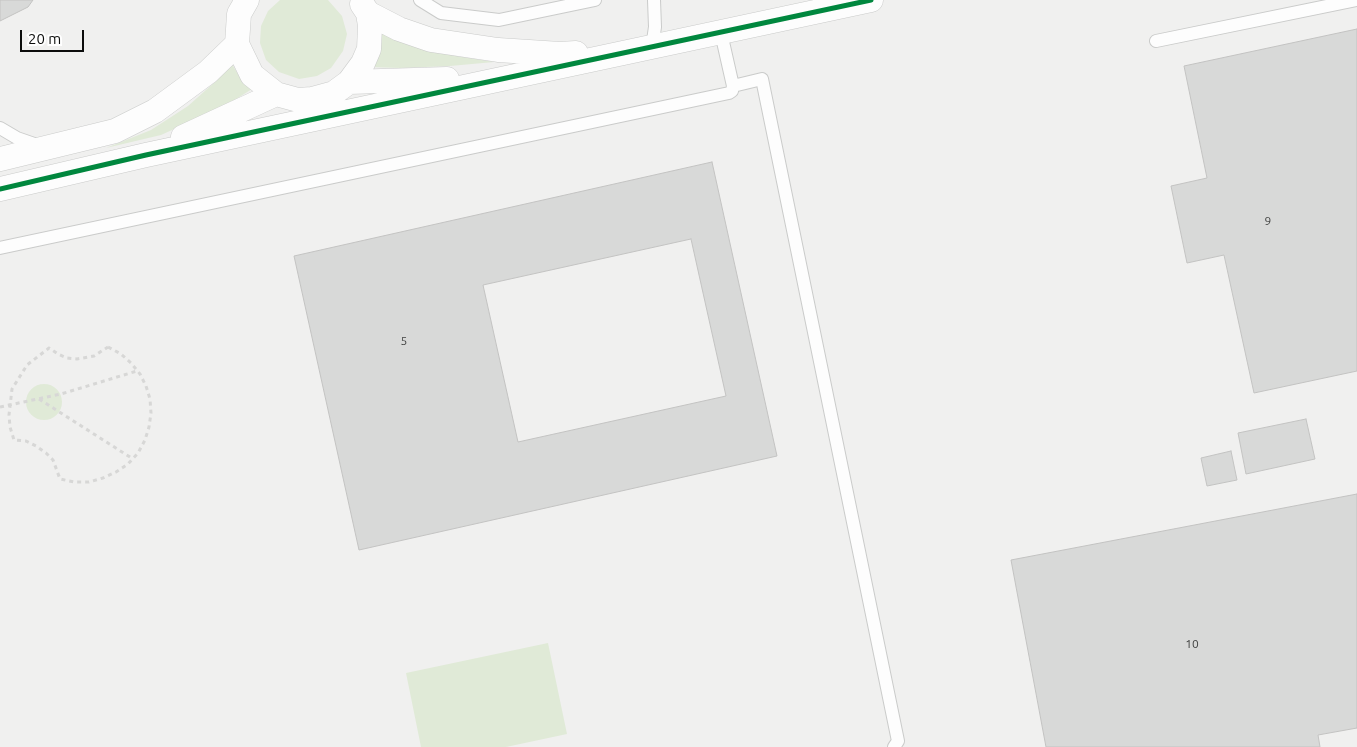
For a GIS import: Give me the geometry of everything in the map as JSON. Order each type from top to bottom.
[{"type":"street","points":[[247,0],[239,14],[237,44],[252,75],[276,94],[298,100],[312,99],[334,93],[349,82],[363,63],[369,49],[370,26],[364,7]]},
{"type":"street","points":[[0,189],[146,154],[871,0]]},
{"type":"street","points":[[364,7],[399,30],[431,40],[498,50],[560,54],[652,47]]},
{"type":"street","points":[[0,159],[115,131],[156,111],[208,72],[237,44]]},
{"type":"street","points":[[349,82],[506,78]]},
{"type":"street","points":[[146,154],[276,94]]},
{"type":"lane","points":[[420,0],[440,13],[499,20],[595,0]]},
{"type":"lane","points":[[652,47],[655,28],[654,0]]},
{"type":"lane","points":[[1156,41],[1356,0]]},
{"type":"lane","points":[[0,248],[729,93],[732,91],[733,86],[721,33]]},
{"type":"lane","points":[[733,86],[762,79],[898,741],[894,747]]},
{"type":"lane","points":[[0,128],[17,138],[47,148]]},
{"type":"path","points":[[108,347],[120,354],[138,371],[150,399],[149,427],[145,440],[133,459],[116,472],[89,482],[74,482],[60,479],[55,465],[46,453],[36,446],[14,440],[10,427],[9,405],[12,389],[18,376],[27,365],[49,348],[62,356],[77,359],[94,356],[108,347]]},
{"type":"path","points":[[0,407],[61,394],[138,371]]},
{"type":"path","points":[[39,398],[133,459]]},
{"type":"green space","points":[[280,0],[328,0],[342,16],[347,34],[343,51],[331,68],[317,76],[299,79],[279,72],[266,60],[260,43],[261,26],[268,11]]},
{"type":"green space","points":[[377,28],[425,49],[494,62],[400,68],[369,67]]},
{"type":"green space","points":[[232,64],[242,81],[252,89],[225,106],[161,135],[106,148],[151,130],[188,106]]},
{"type":"green space","points":[[44,384],[51,385],[57,389],[61,395],[61,409],[57,415],[51,419],[44,420],[37,419],[31,415],[27,409],[26,402],[27,395],[31,389],[37,385]]},
{"type":"green space","points":[[548,643],[567,734],[506,747],[421,747],[406,673]]},
{"type":"building","points":[[0,0],[33,0],[28,7],[0,21]]},
{"type":"building","points":[[1357,29],[1357,371],[1254,393],[1224,255],[1187,263],[1171,186],[1207,178],[1184,66]]},
{"type":"building","points":[[712,162],[777,456],[359,550],[294,256]],"holes":[[[691,239],[726,396],[518,442],[483,285]]]},
{"type":"building","points":[[1306,419],[1315,459],[1246,474],[1238,433]]},
{"type":"building","points":[[1231,451],[1237,480],[1207,486],[1201,458]]},
{"type":"building","points":[[1357,494],[1357,728],[1318,735],[1320,747],[1046,747],[1011,560]]},
{"type":"cycle path","points":[[0,189],[146,155],[871,0]]}]
